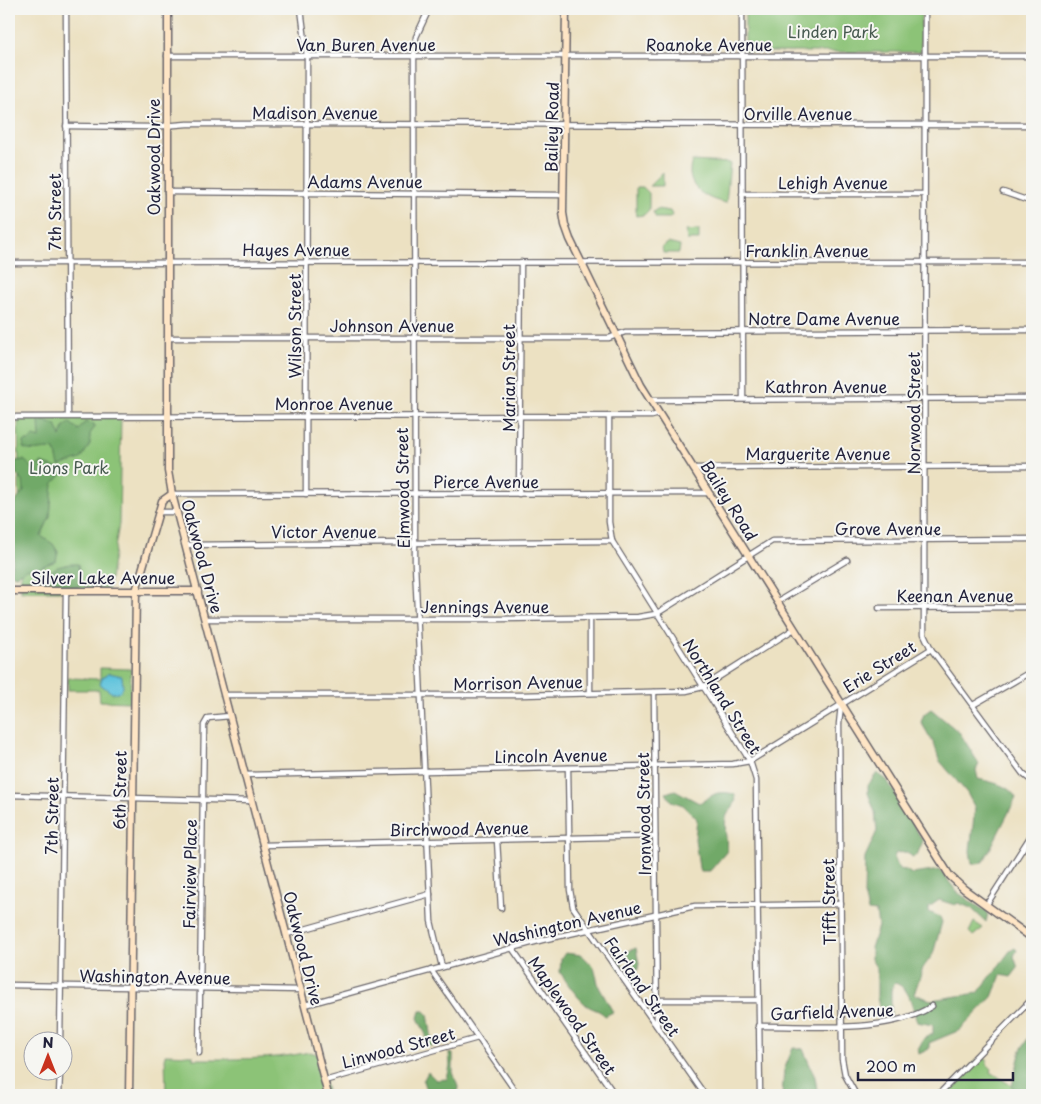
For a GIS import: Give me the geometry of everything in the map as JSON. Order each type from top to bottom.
[{"type":"street","name":"7th Street","points":[[66,9],[68,416]]},
{"type":"street","name":"Oakwood Drive","points":[[168,9],[168,470],[172,494],[328,1095]]},
{"type":"street","name":"Wilson Street","points":[[301,9],[307,56],[306,494]]},
{"type":"street","name":"Elmwood Street","points":[[429,9],[416,37],[414,56],[414,494],[423,770],[432,929],[442,968]]},
{"type":"street","name":"Bailey Road","points":[[566,9],[564,225],[616,335],[650,400],[950,876],[964,889],[1032,938]]},
{"type":"street","points":[[742,9],[743,399]]},
{"type":"street","name":"Norwood Street","points":[[924,9],[924,634],[931,650],[1023,774],[1032,781]]},
{"type":"street","name":"Van Buren Avenue","points":[[167,56],[565,57]]},
{"type":"street","name":"Roanoke Avenue","points":[[565,57],[1032,56]]},
{"type":"street","name":"Orville Avenue","points":[[564,126],[1032,125]]},
{"type":"street","name":"Madison Avenue","points":[[66,126],[564,126]]},
{"type":"street","name":"Adams Avenue","points":[[167,192],[564,195]]},
{"type":"street","points":[[1003,192],[1032,202]]},
{"type":"street","name":"Lehigh Avenue","points":[[742,194],[924,194]]},
{"type":"street","name":"Marian Street","points":[[519,494],[521,262]]},
{"type":"street","name":"Franklin Avenue","points":[[583,263],[1032,262]]},
{"type":"street","name":"Hayes Avenue","points":[[9,263],[583,263]]},
{"type":"street","name":"Notre Dame Avenue","points":[[616,335],[626,332],[1032,330]]},
{"type":"street","name":"Johnson Avenue","points":[[167,338],[609,338],[616,335]]},
{"type":"street","name":"Kathron Avenue","points":[[650,400],[1032,398]]},
{"type":"street","name":"Monroe Avenue","points":[[9,417],[609,416],[659,414]]},
{"type":"street","name":"Northland Street","points":[[609,416],[609,494],[612,541],[750,762],[756,780],[760,1095]]},
{"type":"street","name":"Marguerite Avenue","points":[[693,468],[1032,466]]},
{"type":"street","name":"Pierce Avenue","points":[[172,494],[708,493]]},
{"type":"street","name":"6th Street","points":[[129,1095],[136,591],[162,500],[172,494]]},
{"type":"street","points":[[158,512],[177,512]]},
{"type":"street","name":"Grove Avenue","points":[[748,555],[768,543],[780,540],[1032,539]]},
{"type":"street","name":"Victor Avenue","points":[[186,545],[612,541]]},
{"type":"street","name":"Jennings Avenue","points":[[205,619],[638,617],[656,614],[748,555]]},
{"type":"street","points":[[777,602],[847,560]]},
{"type":"street","name":"Silver Lake Avenue","points":[[9,591],[198,591]]},
{"type":"street","name":"7th Street","points":[[60,1032],[66,591]]},
{"type":"street","name":"Keenan Avenue","points":[[879,608],[1032,607]]},
{"type":"street","points":[[590,618],[590,693]]},
{"type":"street","name":"Morrison Avenue","points":[[225,695],[686,692],[703,687],[794,629]]},
{"type":"street","name":"Erie Street","points":[[842,705],[931,650]]},
{"type":"street","points":[[972,705],[1032,671]]},
{"type":"street","name":"Ironwood Street","points":[[654,692],[658,1000],[656,1026]]},
{"type":"street","name":"Lincoln Avenue","points":[[245,775],[733,764],[750,762],[842,705]]},
{"type":"street","name":"Tifft Street","points":[[842,705],[839,724],[842,1025],[844,1071],[856,1095]]},
{"type":"street","name":"Fairview Place","points":[[199,1053],[204,725],[208,718],[230,716]]},
{"type":"street","name":"Fairland Street","points":[[568,768],[571,898],[577,915],[704,1095]]},
{"type":"street","points":[[9,795],[252,801]]},
{"type":"street","points":[[987,904],[1032,834]]},
{"type":"street","name":"Birchwood Avenue","points":[[264,845],[655,836]]},
{"type":"street","points":[[497,840],[501,908]]},
{"type":"street","points":[[287,934],[430,894]]},
{"type":"street","name":"Washington Avenue","points":[[305,1005],[587,929],[704,905],[841,904]]},
{"type":"street","name":"Maplewood Street","points":[[512,948],[614,1095]]},
{"type":"street","points":[[431,970],[518,1095]]},
{"type":"street","name":"Washington Avenue","points":[[9,985],[301,990]]},
{"type":"street","points":[[938,1095],[1032,999]]},
{"type":"street","name":"Garfield Avenue","points":[[658,1000],[758,1000]]},
{"type":"street","name":"Garfield Avenue","points":[[758,1026],[892,1023],[905,1020],[932,1006]]},
{"type":"street","name":"Linwood Street","points":[[324,1081],[478,1038]]},
{"type":"street","points":[[60,1082],[60,1095]]},
{"type":"green space","name":"Linden Park","points":[[745,9],[921,9],[921,52],[745,52]]},
{"type":"green space","points":[[692,161],[730,163],[726,203],[704,195],[693,184],[690,170]]},
{"type":"green space","points":[[663,172],[663,186],[649,186]]},
{"type":"green space","points":[[636,187],[643,187],[649,193],[649,210],[644,215],[636,216]]},
{"type":"green space","points":[[657,209],[670,211],[672,215],[670,218],[656,218],[653,212]]},
{"type":"green space","points":[[699,230],[699,240],[687,240],[686,231]]},
{"type":"green space","points":[[668,243],[680,246],[679,253],[663,253],[662,247]]},
{"type":"green space","name":"Lions Park","points":[[121,416],[119,524],[108,591],[21,591],[18,417]]},
{"type":"green space","points":[[44,421],[56,425],[61,437],[64,427],[70,423],[79,430],[85,422],[94,424],[95,427],[90,434],[90,444],[81,459],[59,466],[55,450],[27,450],[23,448],[24,442],[31,440],[34,436],[40,438],[39,422]]},
{"type":"green space","points":[[24,460],[33,468],[42,463],[65,471],[53,484],[50,517],[41,536],[53,544],[58,552],[56,561],[38,568],[26,569],[17,575],[9,574],[13,563],[10,516],[17,500],[24,491],[23,481],[16,475],[15,461]]},
{"type":"green space","points":[[78,564],[81,582],[78,587],[37,586],[35,582],[57,567]]},
{"type":"green space","points":[[100,668],[131,669],[130,702],[100,701],[99,690],[68,690],[68,678],[100,679]]},
{"type":"green space","points":[[931,709],[960,733],[979,764],[976,770],[978,779],[1005,787],[1016,798],[984,861],[978,864],[972,863],[970,851],[975,808],[967,793],[939,760],[935,746],[921,722],[924,714]]},
{"type":"green space","points":[[877,773],[887,780],[923,841],[917,855],[912,857],[907,852],[896,853],[894,857],[899,869],[906,870],[912,874],[940,870],[957,892],[988,913],[986,922],[971,908],[958,903],[955,905],[939,900],[929,907],[929,912],[940,917],[942,922],[933,954],[923,968],[914,994],[931,1000],[978,993],[1010,951],[1015,948],[1017,950],[1014,956],[1018,968],[1011,977],[1001,975],[992,997],[960,1030],[929,1043],[929,1049],[919,1054],[918,1049],[924,1038],[933,1034],[933,1025],[917,1022],[908,994],[895,983],[891,990],[891,1017],[882,1018],[877,998],[877,969],[871,959],[871,948],[878,926],[876,912],[868,911],[864,895],[865,857],[877,831],[875,812],[868,793],[868,785]]},
{"type":"green space","points":[[675,790],[699,803],[718,793],[734,794],[736,801],[725,822],[727,851],[710,871],[700,871],[699,868],[695,839],[697,819],[683,805],[671,801],[666,793]]},
{"type":"green space","points":[[974,922],[983,928],[973,936],[969,932]]},
{"type":"green space","points":[[636,948],[639,964],[636,977],[638,989],[627,978],[635,965],[627,954],[621,958],[623,968],[620,970],[613,958]]},
{"type":"green space","points":[[565,953],[582,955],[594,967],[599,987],[613,1012],[605,1016],[585,1004],[575,993],[560,972],[561,959]]},
{"type":"green space","points":[[420,1011],[425,1011],[428,1014],[433,1046],[427,1046],[426,1035],[418,1018]]},
{"type":"green space","points":[[1032,1031],[1032,1095],[1019,1095],[1012,1086],[1021,1050]]},
{"type":"green space","points":[[793,1048],[803,1049],[815,1077],[817,1090],[823,1095],[782,1095],[784,1070]]},
{"type":"green space","points":[[310,1052],[317,1054],[328,1095],[166,1095],[165,1054],[193,1055],[193,1059],[237,1059],[266,1058]]},
{"type":"green space","points":[[449,1053],[453,1054],[453,1072],[459,1090],[452,1094],[427,1093],[423,1081],[428,1072],[436,1080],[447,1079],[450,1066]]},
{"type":"green space","points":[[981,1056],[988,1061],[986,1063],[992,1069],[991,1072],[1012,1086],[1019,1095],[944,1095]]},
{"type":"water","points":[[109,673],[122,676],[123,687],[120,692],[112,693],[100,684],[102,678]]}]
